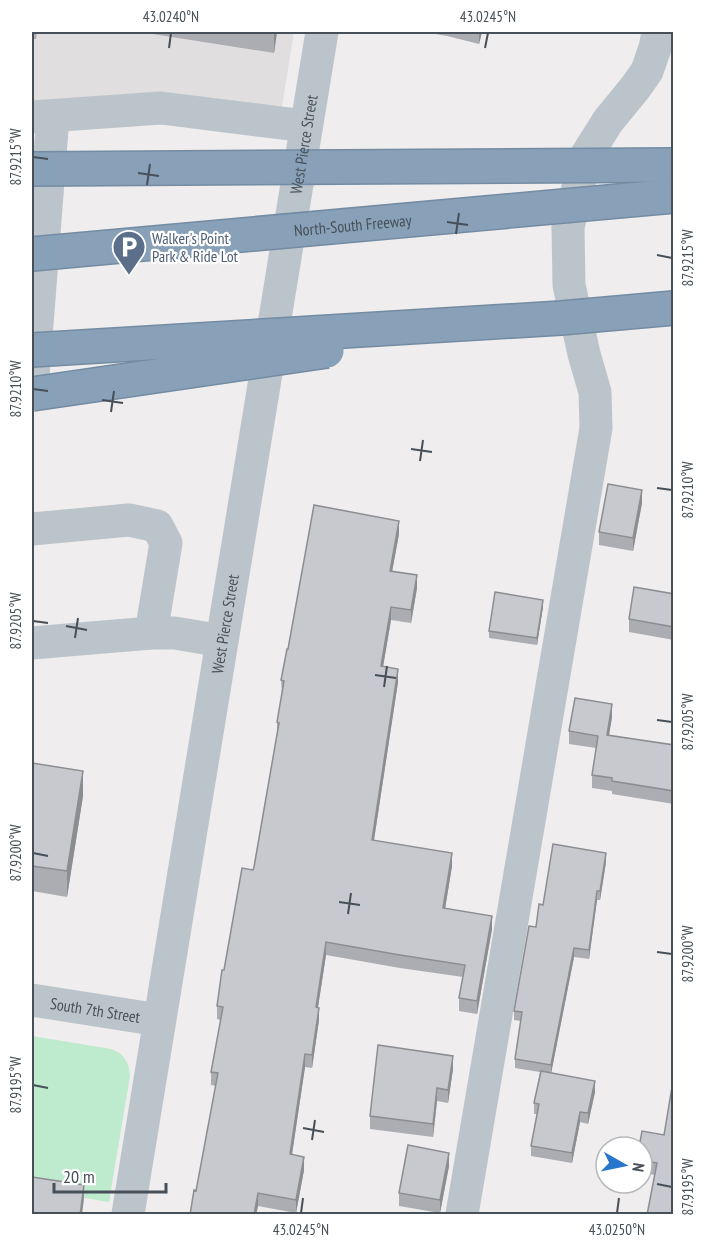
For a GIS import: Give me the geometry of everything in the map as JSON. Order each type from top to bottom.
[{"type":"highway","points":[[32,169],[674,165]]},
{"type":"highway","name":"North-South Freeway","points":[[32,254],[674,196]]},
{"type":"highway","points":[[32,350],[561,318],[674,308]]},
{"type":"highway","points":[[32,392],[561,318]]},
{"type":"street","name":"West Pierce Street","points":[[128,1215],[322,32]]},
{"type":"street","points":[[462,1215],[596,428],[595,392],[569,285],[568,227],[586,156],[608,121],[647,71],[658,32]]},
{"type":"street","points":[[32,392],[42,117],[161,108],[306,126]]},
{"type":"street","points":[[32,529],[129,520],[158,526],[166,543],[151,633]]},
{"type":"street","points":[[32,643],[151,633],[175,633],[222,641]]},
{"type":"street","name":"South 7th Street","points":[[32,1000],[159,1020]]},
{"type":"shaded area","points":[[32,32],[294,32],[278,131],[32,106]]},
{"type":"green space","points":[[32,1036],[111,1049],[119,1053],[127,1063],[130,1076],[109,1202],[32,1189]]},
{"type":"building","points":[[608,484],[642,490],[633,538],[599,532]]},
{"type":"building","points":[[314,505],[399,521],[390,571],[417,575],[411,610],[391,607],[381,666],[398,669],[372,840],[452,853],[443,908],[492,916],[477,1001],[459,998],[465,965],[326,942],[316,1007],[319,1008],[312,1055],[305,1054],[290,1154],[304,1157],[296,1200],[258,1193],[254,1215],[190,1215],[218,1073],[211,1072],[223,1007],[217,1006],[222,970],[224,970],[242,868],[253,870],[254,867],[279,723],[277,722],[284,681],[281,680]]},
{"type":"building","points":[[634,587],[674,594],[674,627],[629,619]]},
{"type":"building","points":[[495,592],[543,600],[537,638],[489,631]]},
{"type":"building","points":[[575,698],[612,704],[607,735],[674,745],[674,791],[612,781],[612,778],[592,775],[598,736],[569,731]]},
{"type":"building","points":[[32,763],[83,771],[67,871],[32,866]]},
{"type":"building","points":[[553,844],[606,853],[600,891],[597,891],[589,950],[574,948],[551,1065],[515,1059],[522,1012],[514,1011],[529,926],[536,927],[539,904],[543,905]]},
{"type":"building","points":[[378,1045],[453,1056],[448,1090],[437,1088],[433,1124],[370,1116]]},
{"type":"building","points":[[541,1071],[595,1081],[588,1113],[580,1112],[572,1153],[531,1146],[539,1104],[534,1103]]},
{"type":"building","points":[[672,1087],[674,1087],[674,1215],[647,1215],[651,1195],[654,1195],[657,1163],[654,1162],[654,1135],[641,1135],[642,1131],[664,1135]]},
{"type":"building","points":[[408,1145],[449,1153],[440,1200],[399,1193]]},
{"type":"building","points":[[32,1177],[84,1185],[80,1215],[32,1215]]},
{"type":"place","name":"Walker's Point Park & Ride Lot","points":[[129,276]]}]
